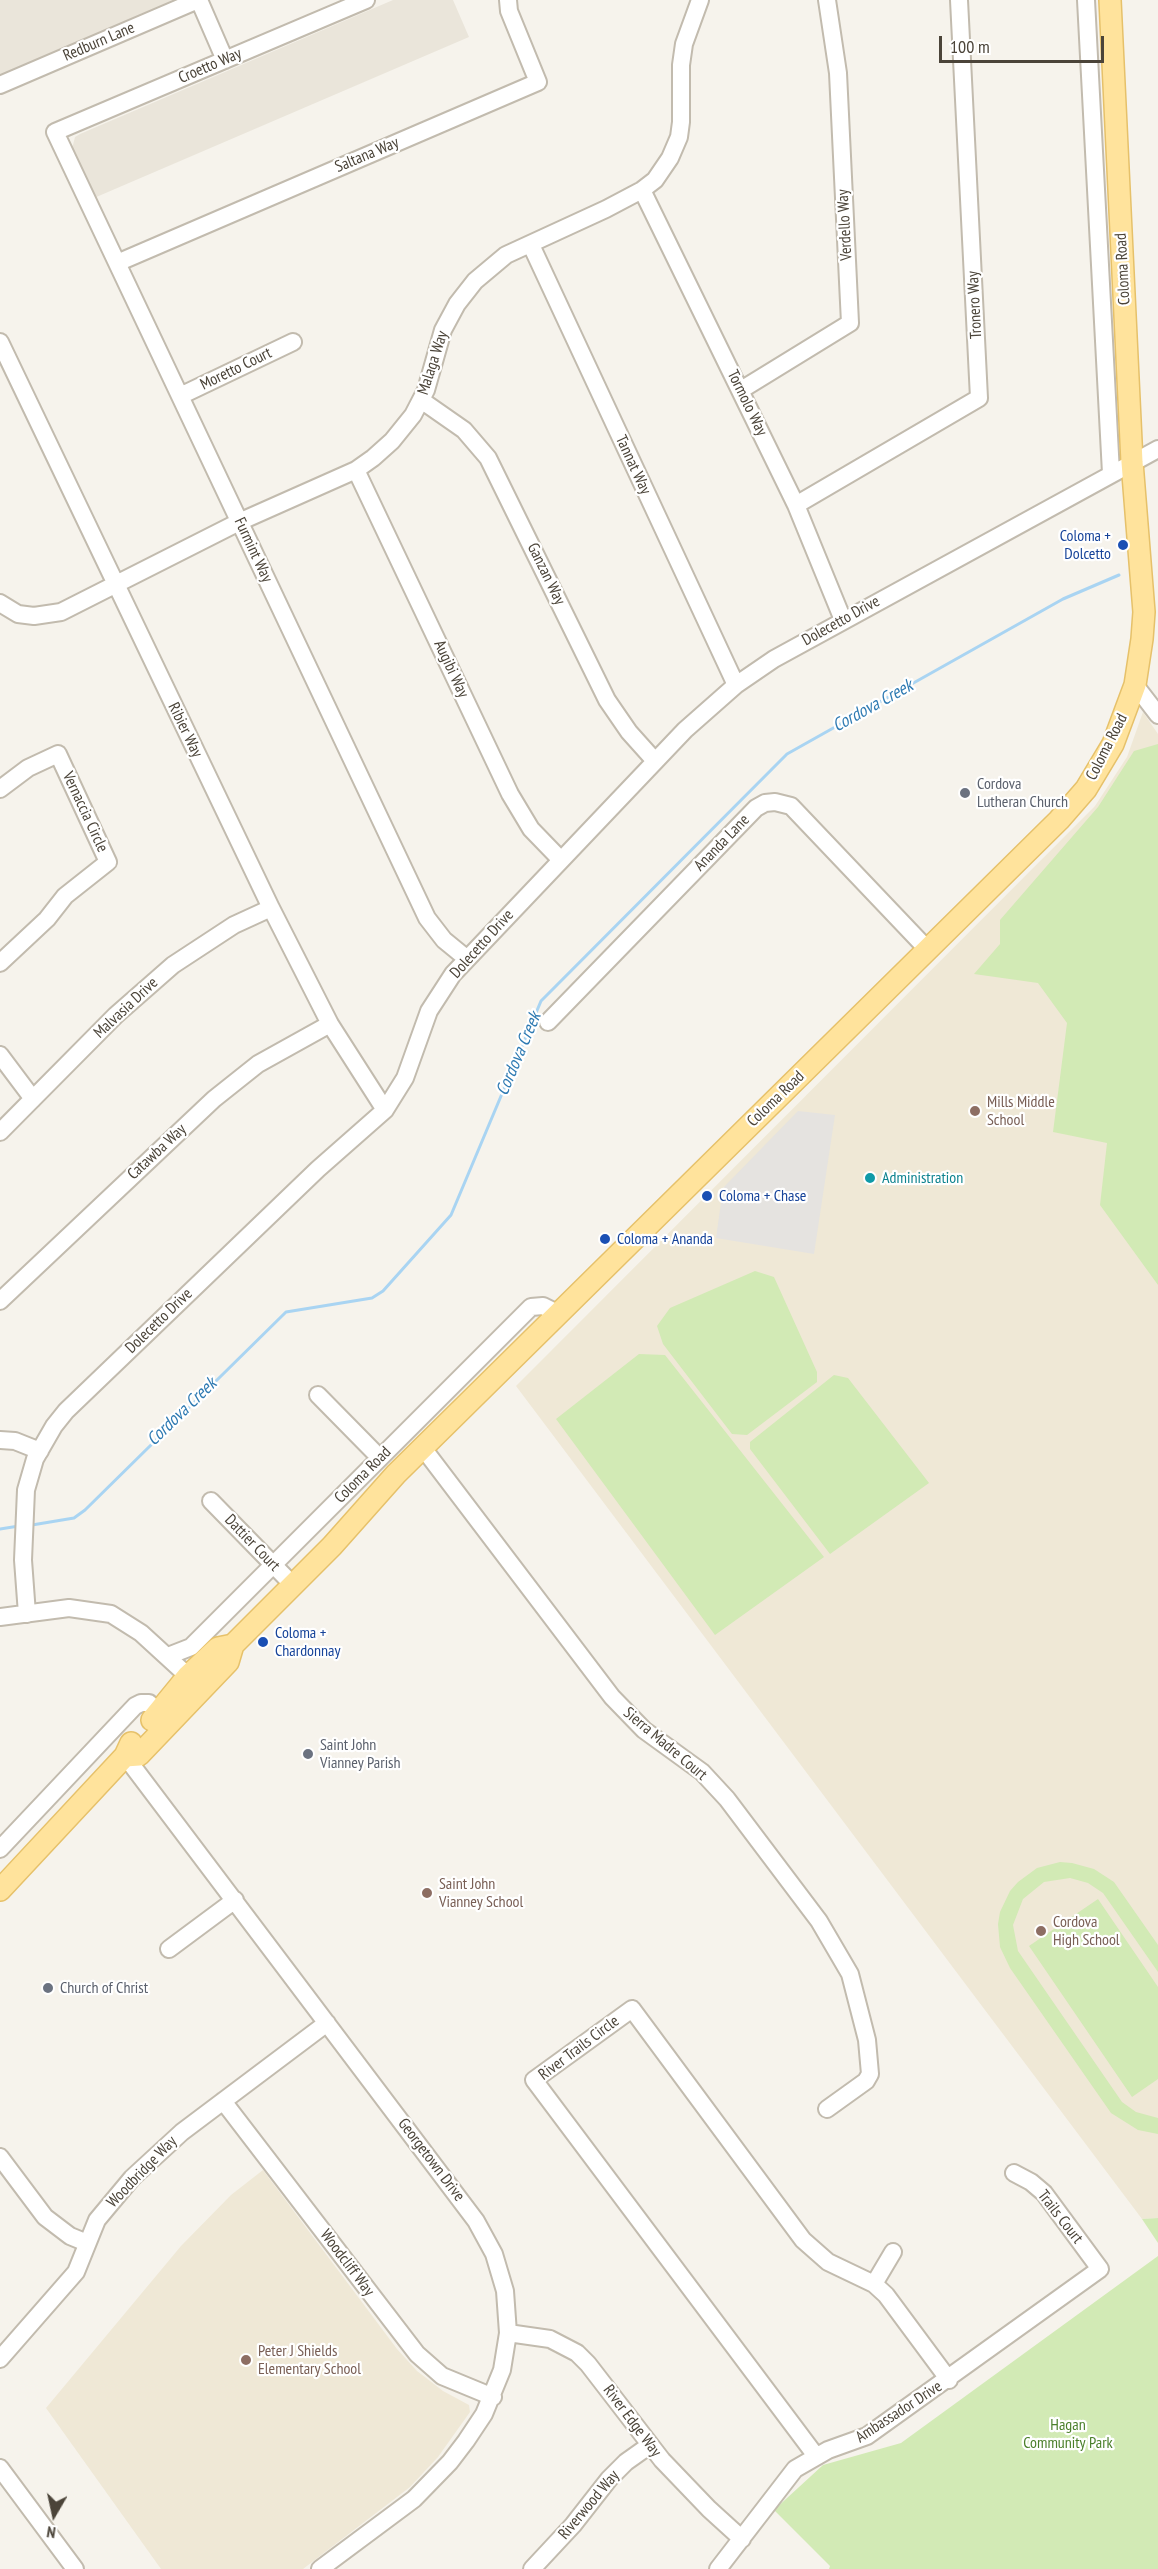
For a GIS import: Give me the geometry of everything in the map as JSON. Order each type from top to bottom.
[{"type":"main road","name":"Coloma Road","points":[[125,1756],[139,1755],[225,1665],[233,1645],[423,1448],[1059,820],[1086,789],[1113,744],[1135,685],[1142,639],[1151,611],[1132,462],[1110,0]]},
{"type":"main road","name":"Coloma Road","points":[[0,1890],[125,1756],[130,1744],[188,1676],[218,1648],[233,1645]]},
{"type":"main road","points":[[188,1676],[202,1676],[225,1665]]},
{"type":"street","points":[[198,0],[225,60]]},
{"type":"street","name":"Redburn Lane","points":[[0,85],[198,0]]},
{"type":"street","name":"Croetto Way","points":[[55,132],[366,0]]},
{"type":"street","name":"Saltana Way","points":[[117,263],[538,82],[509,10],[508,0]]},
{"type":"street","name":"Malaga Way","points":[[0,603],[18,614],[50,615],[61,612],[239,522],[356,470],[392,441],[403,429],[421,400],[431,374],[439,339],[456,304],[475,281],[500,260],[642,190],[655,180],[677,144],[681,122],[680,85],[684,44],[700,0]]},
{"type":"street","name":"Verdello Way","points":[[741,390],[850,323],[838,73],[827,0]]},
{"type":"street","name":"Tronero Way","points":[[796,505],[979,398],[959,0]]},
{"type":"street","points":[[1086,0],[1111,473]]},
{"type":"street","name":"Furmint Way","points":[[55,132],[427,918],[444,940],[466,958]]},
{"type":"street","name":"Tormolo Way","points":[[642,190],[796,505],[843,620]]},
{"type":"street","name":"Tannat Way","points":[[531,245],[736,685]]},
{"type":"street","name":"Ribier Way","points":[[0,342],[271,908],[330,1024],[385,1110]]},
{"type":"street","name":"Moretto Court","points":[[180,396],[293,342]]},
{"type":"street","name":"Ganzan Way","points":[[421,400],[464,430],[488,458],[607,700],[620,720],[655,761]]},
{"type":"street","name":"Dolecetto Drive","points":[[27,1614],[23,1524],[30,1474],[54,1426],[66,1411],[318,1170],[385,1110],[405,1078],[429,1011],[453,974],[655,761],[711,706],[774,658],[1158,449]]},
{"type":"street","name":"Augibi Way","points":[[356,470],[510,794],[531,829],[561,860]]},
{"type":"street","points":[[1135,685],[1158,715]]},
{"type":"street","name":"Vernaccia Circle","points":[[0,789],[28,768],[58,754],[108,862],[64,896],[47,919],[0,963]]},
{"type":"street","name":"Ananda Lane","points":[[548,1022],[756,808],[775,801],[791,806],[928,950]]},
{"type":"street","name":"Malvasia Drive","points":[[0,1132],[116,1015],[173,965],[234,925],[271,908]]},
{"type":"street","name":"Catawba Way","points":[[0,1301],[213,1099],[258,1064],[330,1024]]},
{"type":"street","points":[[0,1055],[33,1099]]},
{"type":"street","name":"Coloma Road","points":[[168,1656],[191,1647],[531,1307],[543,1306],[559,1314]]},
{"type":"street","points":[[318,1395],[380,1458]]},
{"type":"street","points":[[0,1440],[15,1441],[40,1451]]},
{"type":"street","name":"Sierra Madre Court","points":[[423,1448],[612,1696],[644,1730],[702,1772],[727,1799],[819,1921],[849,1974],[867,2040],[870,2074],[866,2080],[826,2109]]},
{"type":"street","name":"Dattier Court","points":[[211,1501],[293,1585]]},
{"type":"street","points":[[0,1617],[69,1608],[111,1614],[136,1629],[188,1676]]},
{"type":"street","points":[[0,1849],[135,1706],[149,1703],[158,1713]]},
{"type":"street","name":"Georgetown Drive","points":[[125,1756],[486,2237],[498,2263],[505,2291],[508,2333],[502,2370],[493,2397],[466,2441],[433,2481],[394,2515],[320,2569]]},
{"type":"street","points":[[170,1949],[235,1900]]},
{"type":"street","name":"River Trails Circle","points":[[816,2456],[534,2080],[632,2008],[803,2240],[828,2262],[874,2284],[886,2295],[949,2379]]},
{"type":"street","name":"Woodbridge Way","points":[[1,2355],[76,2272],[97,2220],[132,2178],[182,2132],[327,2023]]},
{"type":"street","name":"Woodcliff Way","points":[[223,2101],[417,2354],[442,2376],[493,2397]]},
{"type":"street","points":[[0,2157],[45,2217],[70,2236],[87,2243]]},
{"type":"street","name":"Trails Court","points":[[1014,2173],[1031,2182],[1044,2193],[1100,2269]]},
{"type":"street","points":[[874,2284],[893,2252]]},
{"type":"street","name":"Ambassador Drive","points":[[718,2569],[795,2469],[816,2456],[867,2436],[1100,2269]]},
{"type":"street","name":"River Edge Way","points":[[508,2333],[550,2339],[577,2353],[685,2486],[742,2539]]},
{"type":"street","name":"Riverwood Way","points":[[532,2569],[573,2526],[609,2479],[626,2462],[650,2445]]},
{"type":"street","points":[[0,2468],[75,2569]]},
{"type":"shaded area","points":[[0,0],[186,0],[0,92]]},
{"type":"shaded area","points":[[393,0],[453,0],[469,37],[94,198],[72,149],[75,137]]},
{"type":"shaded area","points":[[1143,712],[1158,734],[1158,2218],[1142,2219],[516,1386],[1095,806],[1127,757]]},
{"type":"shaded area","points":[[798,1111],[835,1115],[814,1254],[716,1238],[723,1188]]},
{"type":"shaded area","name":"Peter J Shields Elementary School","points":[[263,2170],[397,2349],[417,2371],[443,2391],[469,2405],[470,2412],[438,2457],[410,2487],[303,2569],[161,2569],[46,2408],[181,2246],[231,2195]]},
{"type":"green space","points":[[1158,744],[1158,1285],[1100,1205],[1107,1143],[1053,1132],[1067,1023],[1038,983],[974,974],[1000,944],[1000,920],[1098,807],[1134,751]]},
{"type":"green space","points":[[755,1271],[774,1277],[817,1372],[817,1382],[747,1435],[732,1434],[663,1344],[657,1326],[670,1308]]},
{"type":"green space","points":[[639,1354],[665,1355],[824,1557],[715,1635],[556,1419]]},
{"type":"green space","points":[[834,1375],[848,1378],[929,1483],[830,1554],[750,1449],[750,1442]]},
{"type":"green space","points":[[1060,1862],[1094,1869],[1114,1882],[1158,1945],[1158,1972],[1103,1893],[1088,1883],[1070,1878],[1044,1882],[1023,1899],[1013,1925],[1018,1951],[1122,2102],[1136,2112],[1158,2118],[1158,2134],[1138,2130],[1111,2113],[1010,1968],[1000,1947],[998,1924],[1000,1912],[1010,1891],[1037,1868]]},
{"type":"green space","points":[[1098,1899],[1158,1987],[1158,2079],[1132,2097],[1029,1946]]},
{"type":"green space","points":[[1158,2218],[1158,2243],[1142,2219]]},
{"type":"green space","name":"Hagan Community Park","points":[[1158,2256],[1158,2569],[829,2569],[830,2566],[774,2510],[823,2465],[901,2443]]},
{"type":"waterway","name":"Cordova Creek","points":[[32,1525],[74,1518],[85,1510],[286,1312],[372,1298],[383,1291],[451,1215],[541,1001],[787,754],[1063,599],[1119,575]]},
{"type":"waterway","name":"Cordova Creek","points":[[0,1529],[19,1526]]},
{"type":"place","name":"Coloma + Dolcetto","points":[[1123,545]]},
{"type":"place","name":"Cordova Lutheran Church","points":[[965,793]]},
{"type":"place","name":"Mills Middle School","points":[[975,1111]]},
{"type":"place","name":"Administration","points":[[870,1178]]},
{"type":"place","name":"Coloma + Chase","points":[[707,1196]]},
{"type":"place","name":"Coloma + Ananda","points":[[605,1239]]},
{"type":"place","name":"Coloma + Chardonnay","points":[[263,1642]]},
{"type":"place","name":"Saint John Vianney Parish","points":[[308,1754]]},
{"type":"place","name":"Saint John Vianney School","points":[[427,1893]]},
{"type":"place","name":"Cordova High School","points":[[1041,1931]]},
{"type":"place","name":"Church of Christ","points":[[48,1988]]},
{"type":"place","name":"Peter J Shields Elementary School","points":[[246,2360]]}]
